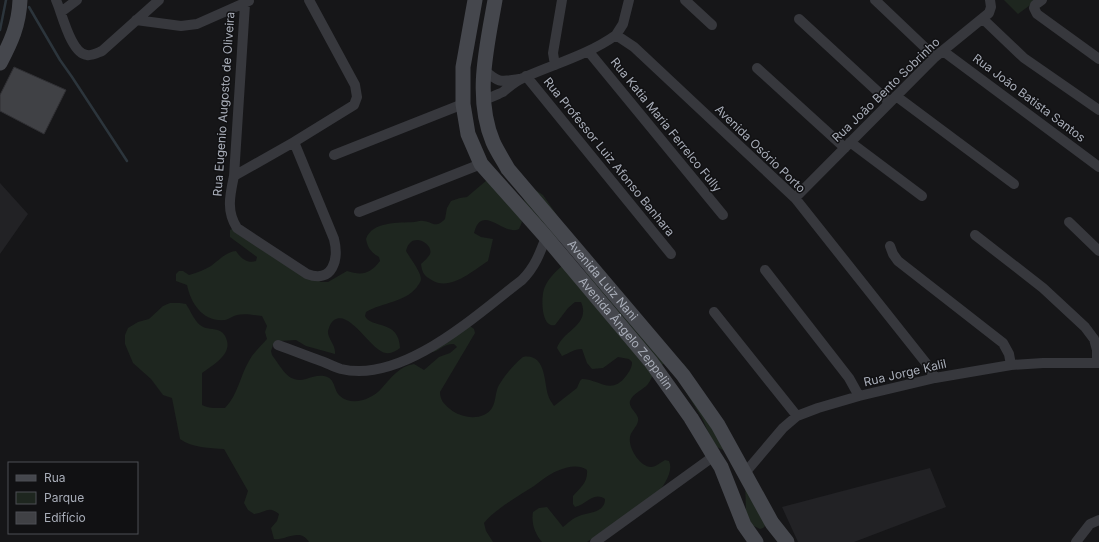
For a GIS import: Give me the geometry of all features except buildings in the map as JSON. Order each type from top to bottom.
[{"type":"street","points":[[0,64],[12,40],[17,24],[20,0]]},
{"type":"street","points":[[56,0],[62,12],[73,45],[79,52],[86,55],[102,51],[159,0]]},
{"type":"street","points":[[62,12],[77,0]]},
{"type":"street","points":[[234,176],[294,142],[354,105],[357,97],[355,85],[309,0]]},
{"type":"street","name":"Avenida Ângelo Zeppelin","points":[[475,0],[464,67],[462,104],[468,134],[481,164],[546,237],[651,362],[691,418],[721,467],[744,525],[756,542]]},
{"type":"street","name":"Avenida Luiz Nani","points":[[495,0],[484,70],[483,100],[485,116],[493,142],[508,169],[683,375],[718,424],[772,523],[787,542]]},
{"type":"street","points":[[555,65],[553,53],[562,0]]},
{"type":"street","points":[[483,100],[493,97],[523,78],[589,52],[604,44],[616,35],[622,24],[629,0]]},
{"type":"street","points":[[685,0],[712,25]]},
{"type":"street","name":"Rua João Batista Santos","points":[[875,0],[939,54],[1099,167]]},
{"type":"street","name":"Rua João Bento Sobrinho","points":[[795,198],[939,54],[989,13],[991,6],[990,0]]},
{"type":"street","points":[[1042,0],[1035,5],[1034,8],[1036,14],[1099,59]]},
{"type":"street","points":[[136,20],[181,26],[197,24],[248,2]]},
{"type":"street","name":"Rua Eugenio Augosto de Oliveira","points":[[248,2],[234,176],[229,197],[230,211],[233,222],[237,228],[307,274],[315,277],[329,273],[336,257],[336,248],[334,239],[294,142]]},
{"type":"street","points":[[799,19],[893,99],[1014,184]]},
{"type":"street","points":[[983,19],[1024,58],[1074,91],[1099,110]]},
{"type":"street","name":"Avenida Osório Porto","points":[[616,35],[634,47],[795,198],[926,363],[935,378]]},
{"type":"street","name":"Rua Katia Maria Ferrelco Fully","points":[[589,52],[723,215]]},
{"type":"street","points":[[757,68],[847,145],[922,196]]},
{"type":"street","points":[[484,70],[499,81],[523,78]]},
{"type":"street","name":"Rua Professor Luiz Afonso Banhara","points":[[523,78],[671,254]]},
{"type":"street","points":[[334,155],[462,104]]},
{"type":"street","points":[[359,212],[481,164]]},
{"type":"street","points":[[1069,222],[1099,251]]},
{"type":"street","points":[[974,235],[1043,288],[1085,327],[1094,339],[1097,350],[1098,364]]},
{"type":"street","points":[[278,345],[341,369],[381,369],[408,360],[451,335],[522,280],[531,271],[546,237]]},
{"type":"street","points":[[890,246],[898,261],[1003,343],[1009,354],[1011,365]]},
{"type":"street","points":[[765,270],[849,378],[859,396]]},
{"type":"street","points":[[714,312],[797,416]]},
{"type":"street","name":"Rua Jorge Kalil","points":[[744,474],[783,428],[797,416],[859,396],[935,378],[1011,365],[1043,363],[1098,364]]},
{"type":"street","points":[[595,542],[714,456]]},
{"type":"street","points":[[1076,542],[1090,524],[1099,520]]},
{"type":"shaded area","points":[[0,183],[28,214],[0,254]]},
{"type":"shaded area","points":[[930,468],[946,507],[854,542],[798,542],[782,507]]},
{"type":"green space","points":[[1004,0],[1037,0],[1018,14]]},
{"type":"green space","points":[[487,180],[519,210],[522,222],[519,229],[507,229],[494,222],[482,220],[478,224],[474,233],[481,237],[493,239],[488,261],[468,275],[445,284],[437,283],[423,273],[421,264],[430,254],[429,246],[421,241],[412,241],[406,251],[421,276],[421,281],[412,292],[406,296],[366,312],[365,316],[368,320],[384,326],[395,333],[400,348],[390,353],[380,351],[354,325],[347,320],[340,318],[333,321],[328,331],[335,354],[306,346],[296,340],[280,341],[273,345],[271,351],[272,355],[282,370],[290,377],[300,380],[320,376],[328,377],[331,379],[338,394],[345,399],[356,401],[367,399],[377,393],[396,373],[404,367],[414,364],[424,370],[439,357],[450,353],[457,347],[454,344],[446,345],[436,351],[430,352],[470,326],[474,329],[475,333],[440,392],[444,404],[460,415],[477,417],[488,412],[493,406],[501,381],[513,366],[523,357],[531,357],[536,359],[540,364],[543,370],[548,396],[554,406],[577,388],[582,379],[610,386],[620,382],[631,368],[632,362],[629,359],[618,357],[603,368],[592,369],[587,363],[582,349],[574,350],[562,356],[557,348],[565,336],[579,322],[583,310],[581,302],[575,302],[568,308],[555,325],[550,325],[547,322],[543,312],[542,305],[545,286],[549,279],[562,266],[584,276],[586,272],[566,245],[552,235],[529,211],[522,193],[531,187],[543,195],[561,221],[671,356],[684,364],[769,522],[763,528],[760,529],[752,525],[746,511],[745,480],[725,451],[717,447],[702,418],[674,373],[665,364],[659,367],[646,386],[631,398],[631,407],[638,418],[630,437],[630,441],[633,451],[643,464],[653,467],[665,460],[669,461],[670,470],[667,479],[657,495],[587,542],[542,542],[537,535],[533,524],[533,512],[539,508],[547,507],[563,527],[577,517],[596,511],[602,507],[605,499],[601,497],[593,497],[575,507],[573,504],[573,496],[583,484],[587,474],[587,470],[580,467],[565,468],[551,474],[488,518],[484,523],[486,531],[493,542],[309,542],[301,535],[274,539],[271,528],[277,521],[279,514],[272,510],[267,510],[254,514],[248,510],[244,503],[248,491],[224,449],[196,446],[180,439],[172,398],[163,395],[151,379],[133,363],[125,344],[125,335],[128,328],[138,322],[149,319],[163,306],[170,303],[180,303],[186,304],[200,325],[223,333],[227,341],[226,351],[220,360],[202,373],[202,405],[210,408],[225,408],[233,397],[251,358],[267,339],[265,332],[267,326],[262,316],[240,314],[225,320],[217,320],[204,315],[195,305],[187,285],[176,281],[176,274],[179,271],[183,271],[189,275],[195,273],[211,266],[226,255],[236,251],[244,260],[250,262],[256,261],[257,257],[230,237],[230,230],[233,228],[321,282],[328,282],[347,271],[365,273],[373,269],[380,261],[379,257],[369,248],[366,239],[369,233],[374,229],[394,223],[421,221],[439,224],[445,219],[447,208],[451,201],[467,197]]},
{"type":"waterway","points":[[0,30],[6,0]]},
{"type":"waterway","points":[[29,7],[60,60],[127,161]]}]
